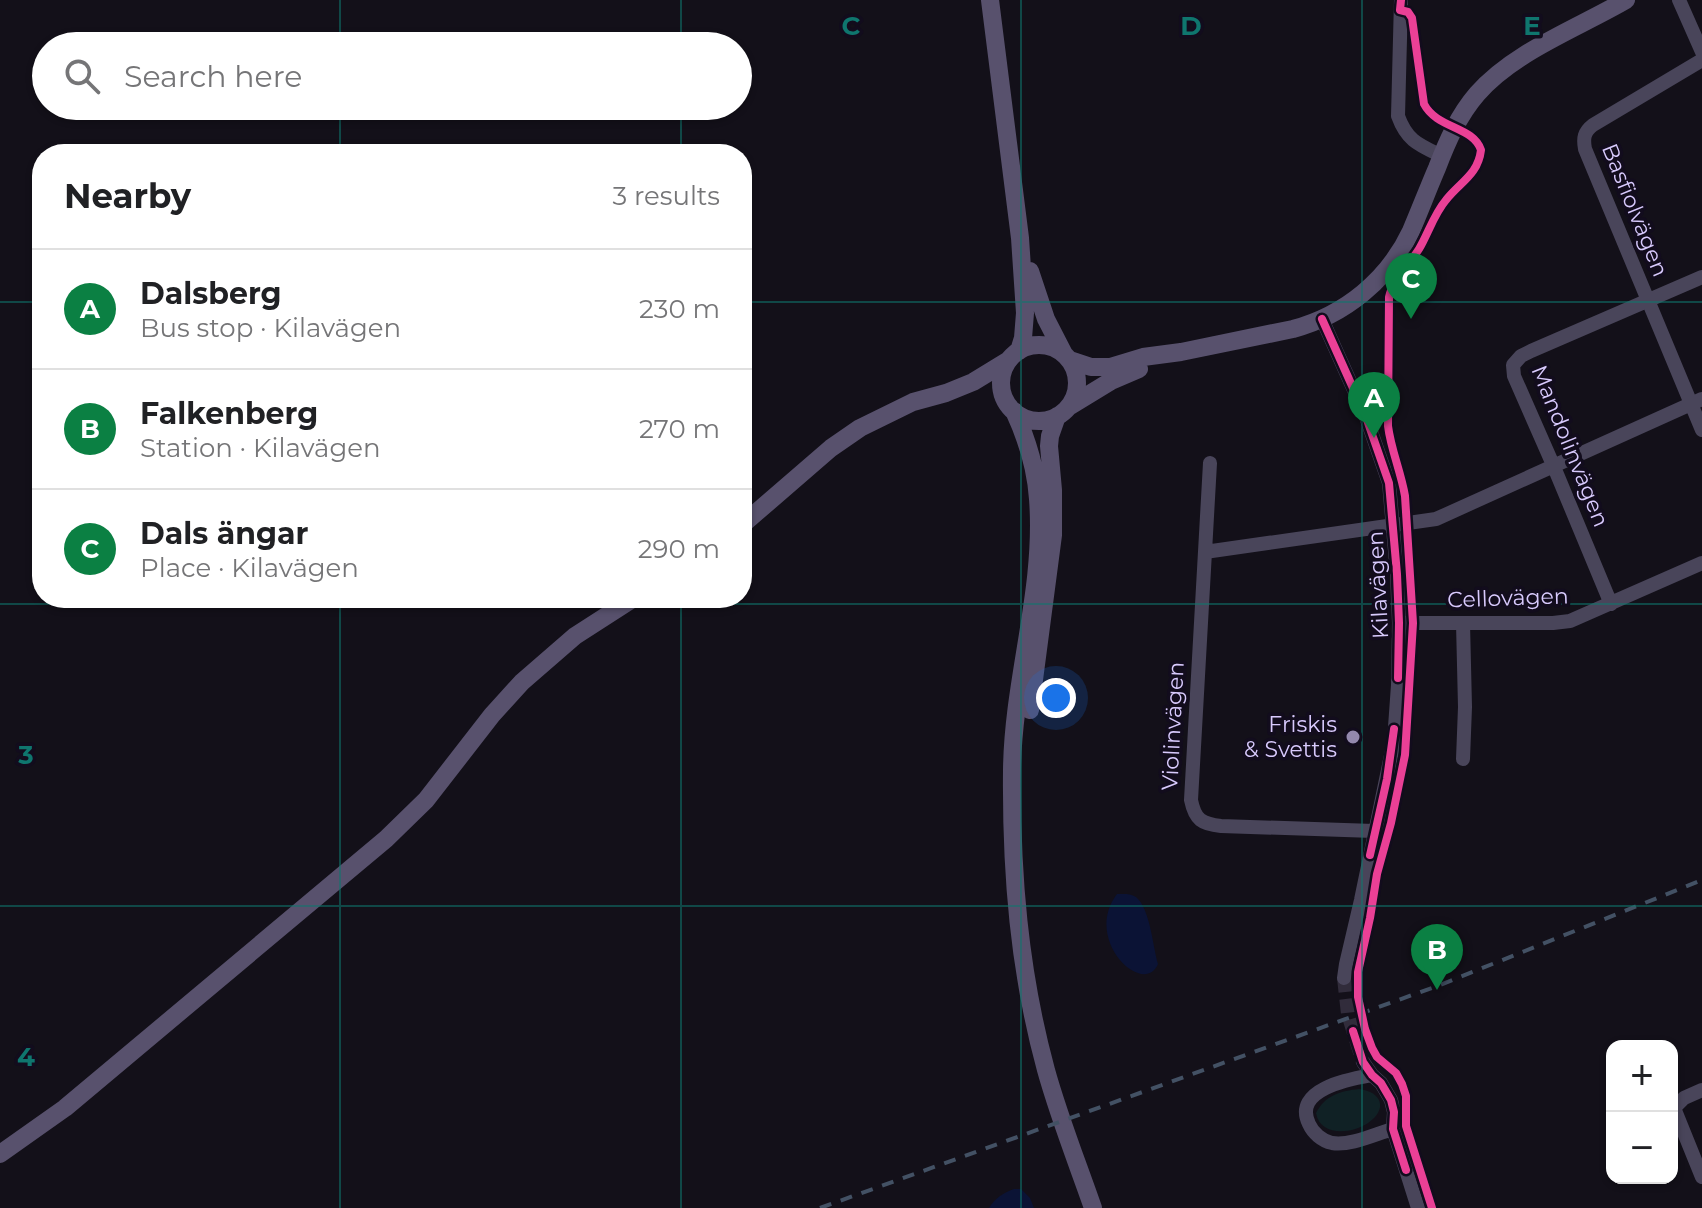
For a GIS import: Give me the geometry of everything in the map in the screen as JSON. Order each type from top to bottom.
[{"type":"main road","points":[[990,0],[1020,238],[1025,313],[1023,338],[1004,369],[1002,391],[1031,458],[1039,520],[1035,585],[1020,683],[1012,766],[1017,923],[1029,998],[1046,1071],[1093,1208]]},
{"type":"main road","points":[[752,516],[860,428],[913,402],[946,393],[980,378],[1029,347],[1045,346],[1091,367],[1110,367],[1143,357],[1293,329],[1337,312],[1376,282],[1394,260],[1410,233],[1456,123],[1467,106],[1494,77],[1516,60],[1626,0]]},
{"type":"main road","points":[[1020,238],[1042,309],[1075,372],[1077,384],[1074,397],[1050,436],[1049,446],[1053,535],[1024,766],[1027,923],[1039,997],[1056,1067],[1105,1208]]},
{"type":"main road","points":[[946,393],[994,394],[1024,417],[1047,420],[1125,374],[1181,352]]},
{"type":"main road","points":[[0,1154],[65,1108],[386,839],[426,800],[492,715],[529,674],[575,636],[618,608]]},
{"type":"street","points":[[1401,0],[1398,116],[1402,129],[1410,139],[1442,156]]},
{"type":"street","points":[[1679,0],[1702,52]]},
{"type":"street","name":"Basfiolvägen","points":[[1702,60],[1593,125],[1585,135],[1585,149],[1648,300],[1696,401],[1702,430]]},
{"type":"street","name":"Mandolinvägen","points":[[1611,604],[1514,376],[1513,365],[1525,354],[1702,277]]},
{"type":"street","name":"Kilavägen","points":[[1322,319],[1357,395],[1389,483],[1399,623],[1394,741],[1344,978]]},
{"type":"street","points":[[1205,552],[1436,519],[1696,401]]},
{"type":"street","name":"Violinvägen","points":[[1210,463],[1191,800],[1195,815],[1208,825],[1374,831]]},
{"type":"street","name":"Cellovägen","points":[[1399,623],[1570,621],[1702,563]]},
{"type":"street","points":[[1463,623],[1463,759]]},
{"type":"street","points":[[1363,1062],[1391,1100],[1393,1129],[1418,1208]]},
{"type":"street","points":[[1372,1075],[1318,1092],[1310,1099],[1307,1121],[1313,1132],[1323,1140],[1335,1143],[1393,1129]]},
{"type":"street","points":[[1702,1090],[1684,1098],[1674,1108],[1702,1177]]},
{"type":"shaded area","points":[[1359,1089],[1373,1094],[1380,1102],[1378,1112],[1368,1123],[1338,1131],[1330,1130],[1319,1121],[1316,1113],[1329,1098]]},
{"type":"water","points":[[1117,894],[1136,897],[1145,910],[1158,964],[1151,973],[1141,974],[1130,969],[1119,959],[1111,945],[1107,929],[1108,912]]},
{"type":"water","points":[[1021,1189],[1034,1208],[989,1208],[1000,1196]]},
{"type":"tunnel","points":[[1344,978],[1348,1014],[1363,1062]]},
{"type":"railway","points":[[820,1208],[1440,985],[1702,880]]},
{"type":"cycle path","points":[[1401,0],[1400,10],[1408,12],[1412,18],[1424,104],[1437,118],[1471,136],[1481,150],[1476,166],[1442,206],[1389,297],[1388,426],[1405,496],[1413,623],[1405,755],[1377,874],[1358,972],[1358,997],[1372,1048],[1377,1057],[1396,1073],[1402,1084],[1406,1096],[1406,1126],[1432,1208]]},
{"type":"cycle path","points":[[1322,319],[1366,417],[1389,483],[1397,574],[1398,678]]},
{"type":"cycle path","points":[[1370,855],[1387,779],[1394,729]]},
{"type":"cycle path","points":[[1353,1031],[1363,1062],[1391,1100],[1393,1129],[1406,1170]]},
{"type":"place","name":"Dals ängar","points":[[1411,319]]},
{"type":"place","name":"Dalsberg","points":[[1374,438]]},
{"type":"place","name":"Friskis & Svettis","points":[[1353,737]]},
{"type":"place","name":"Falkenberg","points":[[1437,990]]}]
